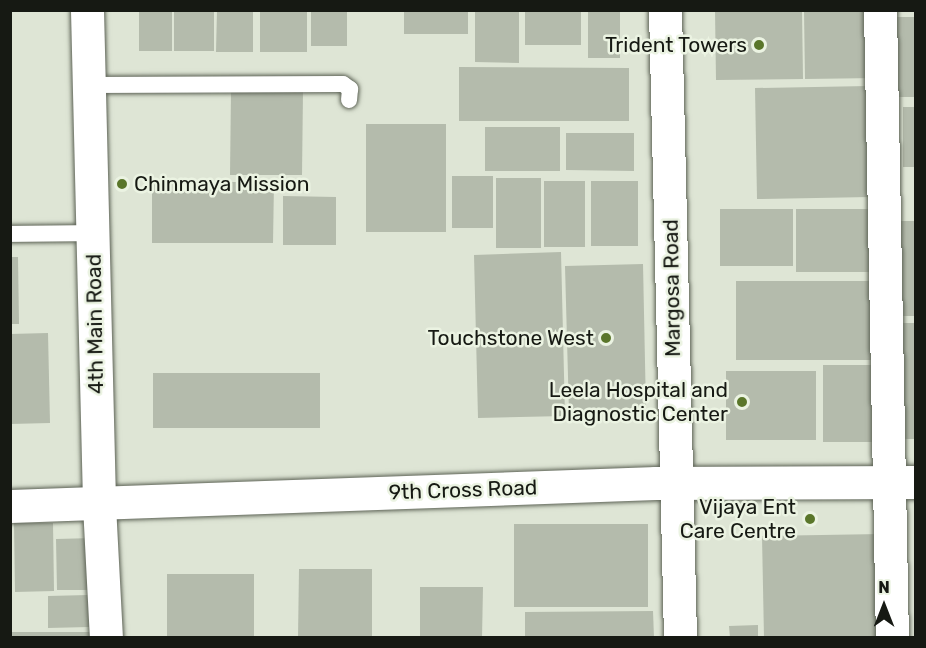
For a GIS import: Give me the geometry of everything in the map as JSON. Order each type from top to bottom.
[{"type":"street","name":"4th Main Road","points":[[87,10],[99,505],[106,638]]},
{"type":"street","name":"Margosa Road","points":[[665,10],[680,638]]},
{"type":"street","points":[[880,10],[902,482],[892,638]]},
{"type":"street","name":"9th Cross Road","points":[[10,506],[99,505],[677,483],[902,482]]},
{"type":"lane","points":[[89,86],[343,84],[350,89],[349,100]]},
{"type":"lane","points":[[10,234],[93,233]]},
{"type":"building","points":[[139,10],[172,10],[172,51],[139,51]]},
{"type":"building","points":[[174,10],[214,10],[214,51],[174,51]]},
{"type":"building","points":[[217,10],[253,10],[253,52],[216,52]]},
{"type":"building","points":[[260,10],[307,10],[307,52],[260,52]]},
{"type":"building","points":[[311,10],[347,10],[347,46],[311,46]]},
{"type":"building","points":[[404,10],[468,10],[468,34],[404,34]]},
{"type":"building","points":[[475,10],[519,10],[519,63],[475,62]]},
{"type":"building","points":[[525,10],[581,10],[581,45],[525,45]]},
{"type":"building","points":[[588,10],[620,10],[620,58],[588,58]]},
{"type":"building","name":"Trident Towers","points":[[715,10],[802,10],[803,79],[716,80]]},
{"type":"building","points":[[804,10],[876,10],[877,78],[805,79]]},
{"type":"building","points":[[897,17],[916,17],[916,97],[897,97]]},
{"type":"building","points":[[459,67],[629,68],[629,121],[459,121]]},
{"type":"building","points":[[868,86],[870,197],[757,199],[755,88]]},
{"type":"building","points":[[231,91],[303,91],[302,175],[230,175]]},
{"type":"building","points":[[903,107],[916,107],[916,167],[903,167]]},
{"type":"building","points":[[366,124],[446,124],[446,232],[366,232]]},
{"type":"building","points":[[485,127],[560,127],[560,171],[485,171]]},
{"type":"building","points":[[566,133],[634,133],[634,171],[566,170]]},
{"type":"building","points":[[452,176],[493,176],[493,228],[452,228]]},
{"type":"building","points":[[496,178],[541,178],[541,248],[496,248]]},
{"type":"building","points":[[544,181],[585,181],[585,247],[544,247]]},
{"type":"building","points":[[591,181],[638,181],[638,246],[591,246]]},
{"type":"building","points":[[152,182],[274,182],[273,243],[152,243]]},
{"type":"building","points":[[283,196],[336,197],[336,245],[283,245]]},
{"type":"building","points":[[720,209],[793,209],[793,266],[720,266]]},
{"type":"building","points":[[796,209],[879,209],[879,272],[796,272]]},
{"type":"building","points":[[900,221],[916,221],[916,316],[900,316]]},
{"type":"building","points":[[561,252],[565,416],[478,418],[474,255]]},
{"type":"building","points":[[10,257],[18,257],[19,324],[10,324]]},
{"type":"building","name":"Touchstone West","points":[[643,264],[646,411],[569,413],[565,266]]},
{"type":"building","points":[[736,281],[875,281],[875,360],[736,360]]},
{"type":"building","points":[[897,323],[916,323],[916,439],[897,439]]},
{"type":"building","points":[[48,333],[50,423],[10,424],[10,334]]},
{"type":"building","points":[[823,365],[877,365],[877,442],[823,442]]},
{"type":"building","points":[[726,371],[816,371],[816,440],[726,440]]},
{"type":"building","points":[[153,373],[320,373],[320,428],[153,428]]},
{"type":"building","points":[[14,523],[53,523],[54,591],[15,592]]},
{"type":"building","points":[[514,524],[648,524],[648,607],[514,607]]},
{"type":"building","points":[[881,534],[883,638],[764,638],[762,536]]},
{"type":"building","points":[[94,538],[94,590],[57,590],[56,539]]},
{"type":"building","points":[[299,569],[372,569],[372,638],[298,638]]},
{"type":"building","points":[[167,574],[254,574],[254,638],[167,638]]},
{"type":"building","points":[[420,587],[483,587],[482,638],[420,638]]},
{"type":"building","points":[[88,595],[89,627],[48,628],[48,596]]},
{"type":"building","points":[[653,611],[654,638],[525,638],[525,612]]},
{"type":"building","points":[[758,625],[758,638],[730,638],[729,626]]},
{"type":"building","points":[[10,632],[91,632],[91,638],[10,638]]},
{"type":"place","name":"Trident Towers","points":[[759,45]]},
{"type":"place","name":"Chinmaya Mission","points":[[122,184]]},
{"type":"place","name":"Touchstone West","points":[[606,338]]},
{"type":"place","name":"Leela Hospital and Diagnostic Center","points":[[742,402]]},
{"type":"place","name":"Vijaya Ent Care Centre","points":[[810,519]]}]
